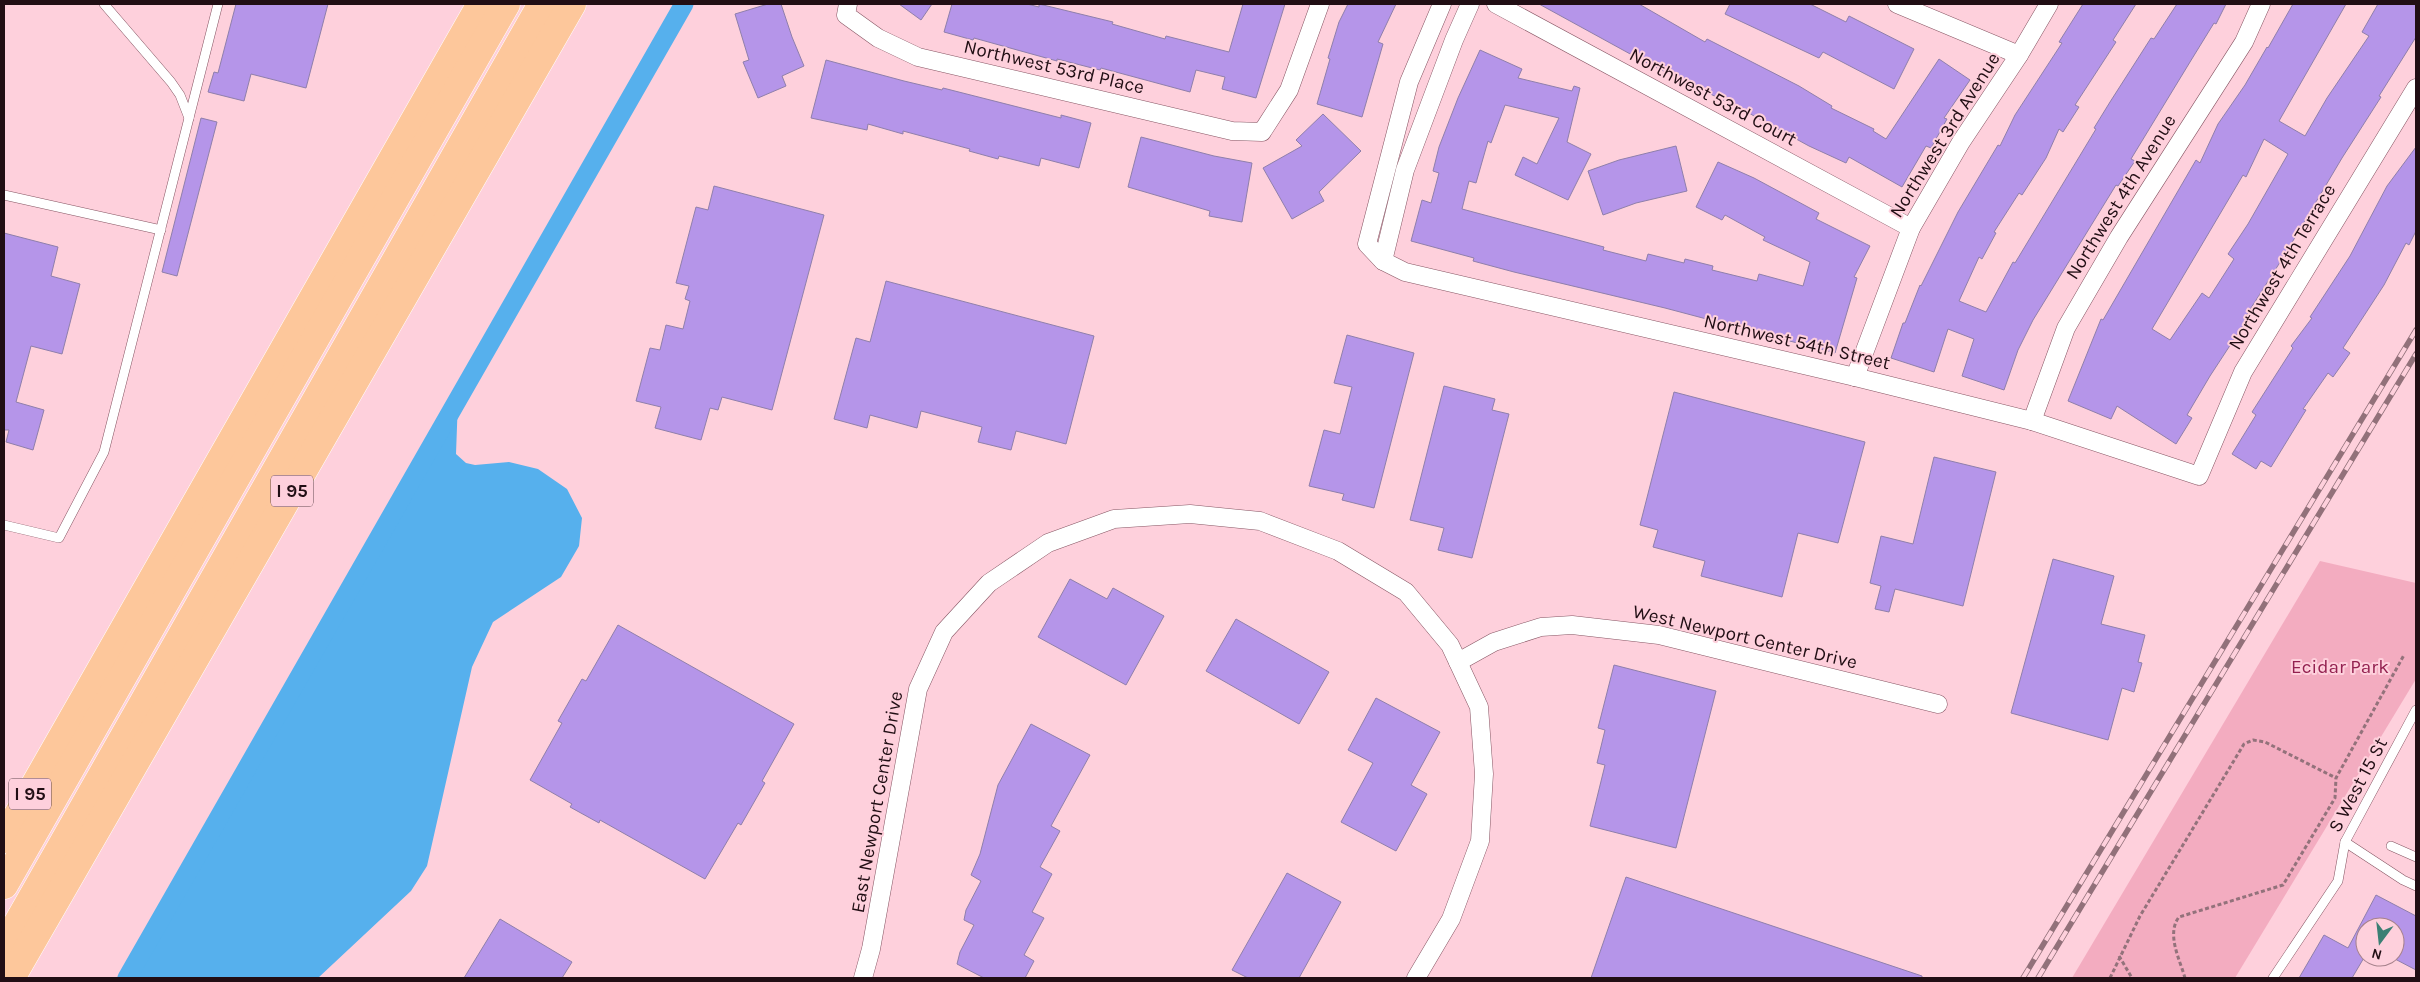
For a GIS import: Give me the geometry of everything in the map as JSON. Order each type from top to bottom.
[{"type":"highway","name":"I 95","points":[[4,839],[481,4]]},
{"type":"highway","points":[[4,885],[506,4]]},
{"type":"highway","points":[[4,947],[542,4]]},
{"type":"highway","name":"I 95","points":[[11,978],[572,4]]},
{"type":"street","name":"Northwest 53rd Place","points":[[847,10],[878,38],[918,57],[1232,131],[1262,132],[1289,90],[1320,4]]},
{"type":"street","points":[[1383,262],[1367,244],[1409,82],[1442,4]]},
{"type":"street","points":[[1383,262],[1404,170],[1454,40],[1470,4]]},
{"type":"street","name":"Northwest 53rd Court","points":[[1496,4],[1911,228]]},
{"type":"street","points":[[1897,4],[2019,55]]},
{"type":"street","name":"Northwest 3rd Avenue","points":[[1855,377],[1911,228],[1961,142],[2019,55],[2049,4]]},
{"type":"street","name":"Northwest 4th Avenue","points":[[2032,421],[2066,328],[2119,237],[2244,42],[2261,4]]},
{"type":"street","name":"Northwest 4th Terrace","points":[[2199,476],[2243,372],[2416,88]]},
{"type":"street","name":"Northwest 54th Street","points":[[1383,262],[1405,272],[1855,377],[2032,421],[2199,476]]},
{"type":"street","name":"East Newport Center Drive","points":[[863,978],[871,949],[918,689],[944,632],[989,583],[1048,543],[1114,520],[1190,514],[1260,521],[1338,551],[1406,592],[1450,645],[1458,662]]},
{"type":"street","name":"West Newport Center Drive","points":[[1458,662],[1494,642],[1542,627],[1572,625],[1659,635],[1938,704]]},
{"type":"street","points":[[1416,978],[1450,919],[1480,841],[1484,774],[1479,707],[1458,662]]},
{"type":"lane","points":[[104,4],[171,82],[180,95],[189,119]]},
{"type":"lane","points":[[4,525],[59,538],[104,452],[218,4]]},
{"type":"lane","points":[[4,195],[161,230]]},
{"type":"lane","name":"S West 15 St","points":[[2273,978],[2338,881],[2345,842],[2416,710]]},
{"type":"lane","points":[[2345,842],[2416,886]]},
{"type":"lane","points":[[2391,846],[2416,857]]},
{"type":"path","points":[[2185,978],[2173,936],[2175,923],[2179,918],[2283,885],[2335,798],[2336,778],[2404,655]]},
{"type":"path","points":[[2110,978],[2140,916],[2244,744],[2253,740],[2265,742],[2336,778]]},
{"type":"path","points":[[2119,956],[2132,978]]},
{"type":"green space","name":"Ecidar Park","points":[[2320,561],[2416,583],[2416,679],[2235,978],[2072,978]]},
{"type":"water","points":[[458,399],[456,454],[466,463],[475,465],[509,462],[538,469],[567,489],[582,518],[579,546],[561,577],[493,622],[472,667],[427,866],[411,891],[318,978],[127,978]]},
{"type":"building","points":[[236,4],[328,4],[306,88],[251,74],[244,101],[208,92],[214,72],[218,73]]},
{"type":"building","points":[[768,4],[781,4],[804,66],[782,76],[786,86],[758,98],[743,62],[749,60],[735,14]]},
{"type":"building","points":[[899,4],[932,4],[921,20]]},
{"type":"building","points":[[952,4],[1027,4],[1039,7],[1039,4],[1113,22],[1112,24],[1165,39],[1166,36],[1229,52],[1243,4],[1285,4],[1256,98],[1222,89],[1225,77],[1196,70],[1190,92],[1101,68],[1100,70],[1057,59],[1057,61],[974,38],[973,40],[944,32]]},
{"type":"building","points":[[1348,4],[1396,4],[1378,42],[1383,44],[1362,117],[1317,104],[1339,22]]},
{"type":"building","points":[[1539,4],[1639,4],[1705,42],[1707,39],[1799,86],[1832,106],[1831,108],[1874,129],[1873,131],[1886,139],[1939,59],[1970,80],[1944,118],[1947,119],[1931,148],[1926,146],[1902,187],[1849,157],[1846,163],[1809,146],[1745,111],[1643,61]]},
{"type":"building","points":[[1730,4],[1810,4],[1846,22],[1849,16],[1914,49],[1894,89],[1823,52],[1819,58],[1725,14]]},
{"type":"building","points":[[2083,4],[2136,4],[2113,40],[2116,42],[2075,105],[2079,107],[2063,132],[2059,129],[2046,158],[2022,195],[2019,193],[1994,232],[1996,233],[1982,259],[1979,257],[1959,301],[1986,312],[2013,262],[2015,263],[2096,129],[2094,128],[2110,102],[2151,38],[2154,39],[2177,4],[2226,4],[2216,24],[2214,23],[2131,159],[2135,161],[2118,186],[2116,185],[2033,320],[2018,350],[2004,390],[1962,376],[1974,339],[1948,329],[1934,372],[1891,358],[1903,323],[1905,323],[1920,285],[1958,212],[1998,145],[2000,146],[2015,115],[2062,43],[2059,42]]},
{"type":"building","points":[[2293,4],[2346,4],[2279,121],[2305,136],[2327,98],[2369,36],[2362,32],[2378,4],[2416,4],[2416,37],[2244,319],[2246,321],[2187,415],[2192,418],[2176,444],[2117,406],[2111,419],[2068,401],[2101,319],[2103,320],[2196,160],[2200,163],[2218,124],[2268,48]],"holes":[[[2264,139],[2288,154],[2248,224],[2228,254],[2234,259],[2209,298],[2202,293],[2170,340],[2152,329],[2243,175],[2246,177]]]},
{"type":"building","points":[[1480,50],[1522,69],[1518,78],[1572,91],[1574,86],[1580,88],[1567,142],[1591,154],[1568,200],[1515,175],[1523,157],[1537,164],[1559,118],[1505,105],[1491,143],[1488,141],[1476,183],[1469,181],[1462,209],[1604,247],[1603,250],[1646,261],[1648,254],[1684,263],[1685,259],[1713,266],[1712,270],[1757,281],[1759,274],[1803,286],[1810,262],[1763,240],[1765,237],[1725,215],[1722,220],[1696,207],[1718,162],[1754,178],[1819,213],[1816,219],[1870,246],[1854,277],[1857,278],[1835,353],[1665,308],[1514,272],[1473,261],[1474,258],[1411,241],[1422,200],[1431,203],[1439,173],[1433,171],[1439,147],[1458,98]]},
{"type":"building","points":[[826,60],[904,81],[942,90],[943,88],[1061,118],[1061,115],[1091,123],[1079,168],[1041,158],[1039,166],[999,156],[998,159],[969,151],[970,149],[903,131],[903,134],[868,124],[867,130],[811,118]]},
{"type":"building","points":[[1323,114],[1361,151],[1319,192],[1324,201],[1292,219],[1263,168],[1302,146],[1296,140]]},
{"type":"building","points":[[201,118],[217,122],[177,276],[162,272]]},
{"type":"building","points":[[1141,137],[1214,156],[1252,163],[1242,222],[1209,216],[1210,211],[1128,187]]},
{"type":"building","points":[[1676,146],[1687,191],[1636,203],[1603,215],[1588,171],[1619,160]]},
{"type":"building","points":[[2416,147],[2416,231],[2409,245],[2406,243],[2384,285],[2343,348],[2350,353],[2333,377],[2328,373],[2303,409],[2306,410],[2271,467],[2261,461],[2256,469],[2232,454],[2256,415],[2252,412],[2293,348],[2291,346],[2312,318],[2310,317],[2350,256],[2387,186]]},
{"type":"building","points":[[714,186],[824,215],[772,410],[722,397],[718,410],[710,408],[701,440],[655,428],[661,407],[636,401],[650,348],[660,350],[666,325],[683,329],[690,301],[685,299],[689,286],[676,283],[696,207],[708,210]]},
{"type":"building","points":[[4,233],[58,247],[51,276],[80,284],[62,354],[31,346],[16,402],[44,410],[33,450],[6,442],[9,430],[4,430]]},
{"type":"building","points":[[886,281],[1094,336],[1066,444],[1016,431],[1011,450],[978,442],[982,427],[921,411],[917,428],[870,415],[867,428],[834,419],[856,338],[870,342]]},
{"type":"building","points":[[1347,335],[1414,353],[1374,508],[1342,500],[1344,494],[1309,486],[1324,430],[1340,434],[1352,387],[1334,383]]},
{"type":"building","points":[[1444,386],[1495,399],[1492,410],[1509,414],[1472,558],[1438,550],[1444,528],[1410,520]]},
{"type":"building","points":[[1674,392],[1865,442],[1838,543],[1798,533],[1782,597],[1701,576],[1705,561],[1653,547],[1658,530],[1640,525]]},
{"type":"building","points":[[1934,457],[1996,472],[1963,606],[1895,589],[1889,612],[1875,609],[1881,586],[1870,583],[1881,536],[1913,544]]},
{"type":"building","points":[[2053,559],[2114,576],[2101,624],[2145,635],[2138,662],[2142,663],[2134,692],[2122,688],[2108,740],[2011,713]]},
{"type":"building","points":[[1070,579],[1107,599],[1113,588],[1164,616],[1126,685],[1038,637]]},
{"type":"building","points":[[1236,619],[1329,672],[1299,724],[1206,671]]},
{"type":"building","points":[[618,625],[794,724],[762,781],[765,783],[741,825],[738,823],[705,879],[600,820],[599,823],[570,807],[572,804],[530,780],[562,723],[558,721],[582,679],[586,681]]},
{"type":"building","points":[[1614,665],[1716,691],[1676,848],[1590,826],[1605,765],[1597,763],[1605,730],[1598,728]]},
{"type":"building","points":[[1376,698],[1440,732],[1411,785],[1427,794],[1396,851],[1341,822],[1373,763],[1348,750]]},
{"type":"building","points":[[1031,724],[1090,755],[1051,826],[1060,831],[1040,867],[1052,874],[1032,912],[1044,918],[1024,955],[1034,961],[1025,978],[984,978],[957,964],[960,952],[974,925],[964,920],[966,910],[981,881],[971,875],[980,854],[998,785]]},
{"type":"building","points":[[1287,873],[1341,902],[1299,978],[1248,978],[1232,970]]},
{"type":"building","points":[[1626,877],[1922,976],[1922,978],[1591,978]]},
{"type":"building","points":[[2376,895],[2416,916],[2416,970],[2405,964],[2405,917],[2364,917]]},
{"type":"building","points":[[500,919],[572,962],[562,978],[464,978]]},
{"type":"building","points":[[2324,935],[2348,948],[2355,935],[2355,967],[2358,967],[2352,978],[2299,978]]},
{"type":"waterway","points":[[127,978],[684,4]]},
{"type":"railway","points":[[2023,978],[2416,330]]},
{"type":"railway","points":[[2038,978],[2416,354]]}]
